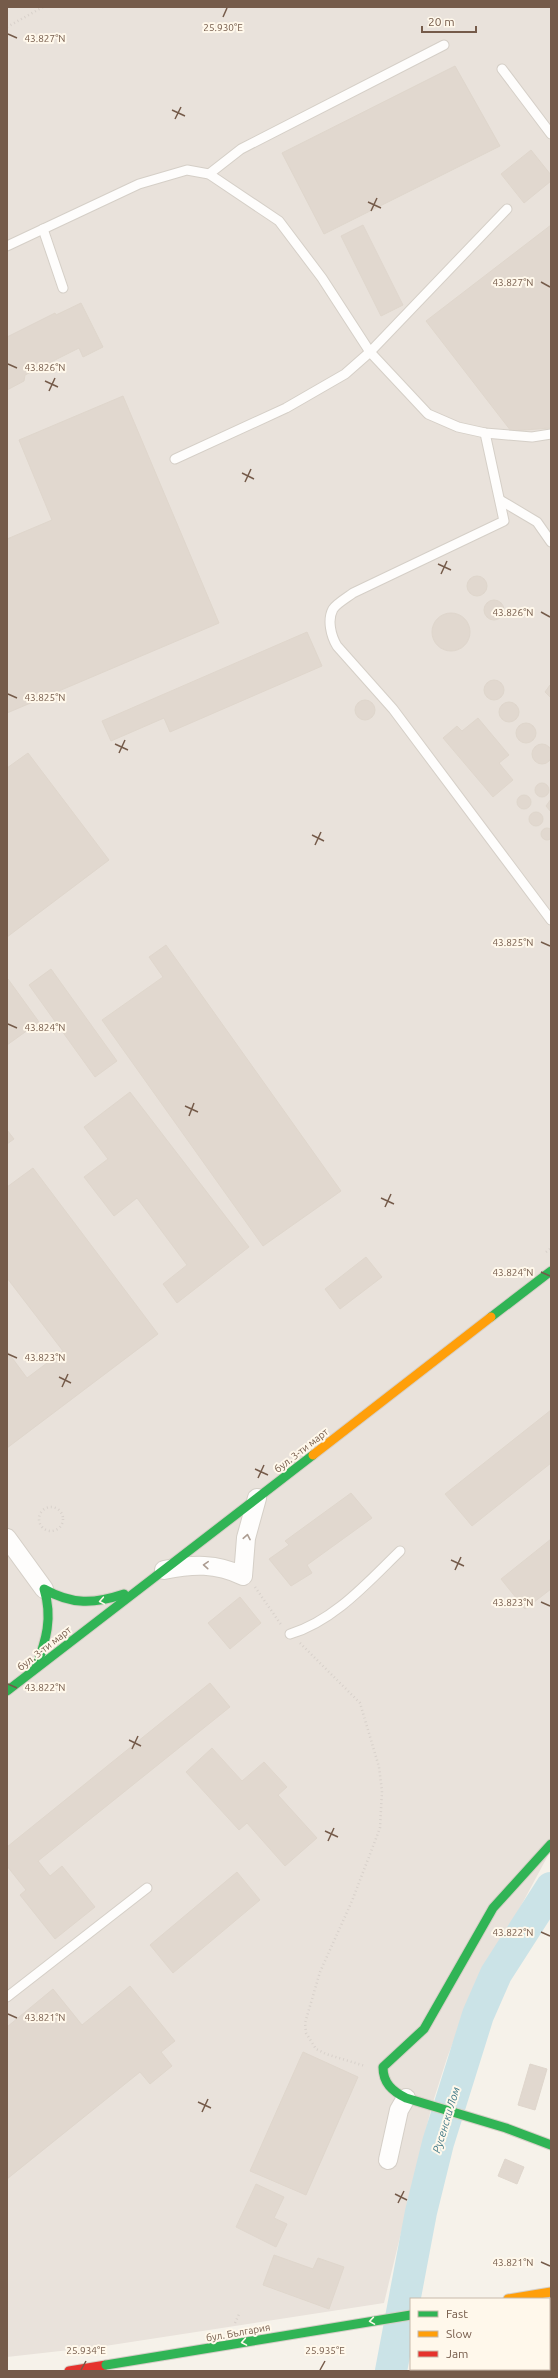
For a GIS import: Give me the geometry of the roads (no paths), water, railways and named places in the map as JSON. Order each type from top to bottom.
[{"type":"main road","name":"бул. 3-ти март","points":[[9,1687],[164,1570],[551,1271]]},
{"type":"main road","points":[[44,1589],[60,1599],[76,1603],[104,1601],[139,1589]]},
{"type":"main road","points":[[36,1668],[49,1632],[51,1615],[44,1589]]},
{"type":"main road","points":[[551,1844],[493,1908],[424,2029],[383,2067],[383,2076],[387,2084],[395,2092],[406,2098],[432,2105],[551,2145]]},
{"type":"main road","points":[[514,2298],[551,2292]]},
{"type":"main road","name":"бул. България","points":[[69,2371],[410,2314]]},
{"type":"street","points":[[164,1570],[187,1565],[209,1565],[243,1576],[246,1538],[257,1498]]},
{"type":"street","points":[[7,1538],[44,1589]]},
{"type":"street","points":[[388,2160],[399,2110],[406,2098]]},
{"type":"lane","points":[[209,174],[241,149],[444,45]]},
{"type":"lane","points":[[502,69],[551,134]]},
{"type":"lane","points":[[7,246],[140,184],[187,170],[209,174],[279,222],[322,278],[370,352],[428,414],[458,427],[485,433],[532,437],[551,434]]},
{"type":"lane","points":[[175,459],[286,408],[345,374],[370,352],[507,209]]},
{"type":"lane","points":[[43,229],[63,288]]},
{"type":"lane","points":[[485,433],[504,521],[354,593],[334,609],[331,621],[332,637],[337,646],[393,709],[551,920]]},
{"type":"lane","points":[[500,500],[537,522],[551,542]]},
{"type":"lane","points":[[290,1634],[309,1628],[331,1614],[400,1551]]},
{"type":"lane","points":[[7,1997],[147,1888]]},
{"type":"waterway","name":"Русенски Лом","points":[[391,2371],[421,2212],[438,2143],[478,2015],[496,1974],[551,1888]]}]
